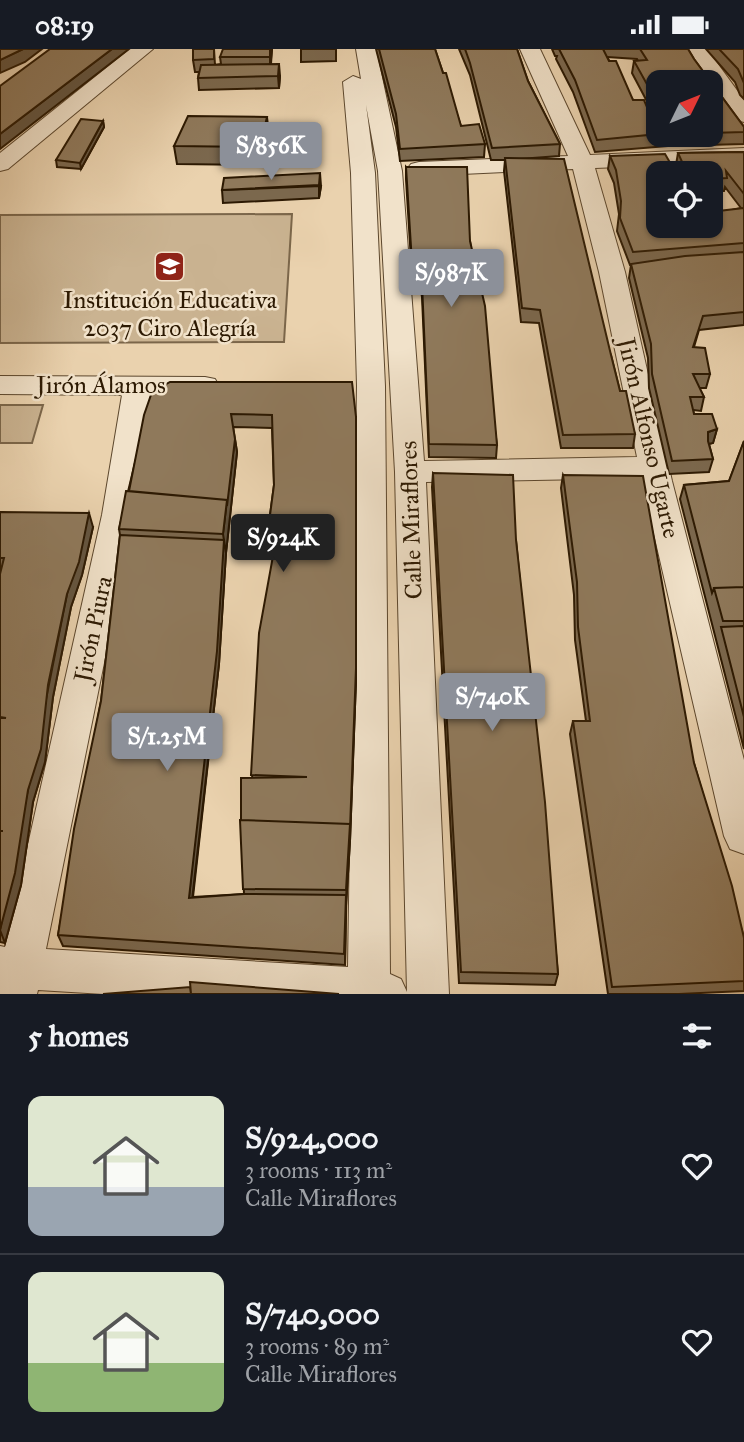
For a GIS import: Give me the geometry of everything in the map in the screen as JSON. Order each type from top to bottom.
[{"type":"street","points":[[0,164],[143,49]]},
{"type":"street","name":"Calle Miraflores","points":[[349,49],[363,173],[357,386],[375,992]]},
{"type":"street","name":"Calle Miraflores","points":[[366,49],[390,171],[410,472],[428,994]]},
{"type":"street","name":"Jirón Alfonso Ugarte","points":[[530,49],[582,161],[625,271],[654,467],[744,836]]},
{"type":"street","points":[[697,49],[744,115]]},
{"type":"street","points":[[390,171],[744,156]]},
{"type":"street","name":"Jirón Álamos","points":[[0,385],[234,386]]},
{"type":"street","name":"Jirón Piura","points":[[13,976],[105,515],[138,386]]},
{"type":"street","points":[[410,472],[654,467]]},
{"type":"street","points":[[13,976],[375,992]]},
{"type":"shaded area","points":[[292,214],[284,342],[0,343],[0,215]]},
{"type":"shaded area","points":[[0,405],[43,405],[32,443],[0,443]]},
{"type":"building","points":[[0,49],[23,49],[0,60]]},
{"type":"building","points":[[50,49],[112,49],[0,134],[0,86]]},
{"type":"building","points":[[193,49],[214,49],[214,59],[193,60]]},
{"type":"building","points":[[223,49],[270,49],[270,57],[220,57]]},
{"type":"building","points":[[379,49],[435,49],[443,73],[446,73],[461,126],[479,124],[485,144],[400,149],[396,114]]},
{"type":"building","points":[[465,49],[517,49],[528,81],[560,144],[492,148]]},
{"type":"building","points":[[559,49],[603,49],[609,61],[616,61],[633,100],[644,100],[646,135],[597,140],[575,80]]},
{"type":"building","points":[[640,49],[688,49],[702,70],[646,70],[646,82],[634,61],[647,60]]},
{"type":"building","points":[[719,49],[744,49],[744,83],[738,69]]},
{"type":"building","points":[[279,64],[278,76],[198,78],[201,65]]},
{"type":"building","points":[[723,98],[744,127],[744,132],[723,133]]},
{"type":"building","points":[[188,116],[267,117],[260,147],[174,146]]},
{"type":"building","points":[[81,119],[103,121],[80,163],[56,160]]},
{"type":"building","points":[[744,152],[744,194],[726,171],[727,178],[723,178],[723,161],[682,161],[678,153]]},
{"type":"building","points":[[665,154],[669,161],[646,161],[646,238],[723,238],[723,210],[744,208],[744,243],[633,252],[620,218],[621,201],[616,170],[610,156]]},
{"type":"building","points":[[505,158],[564,159],[620,391],[626,391],[635,434],[563,435],[540,310],[522,308]]},
{"type":"building","points":[[406,167],[467,167],[470,241],[485,306],[497,445],[429,444],[422,284],[420,263],[412,263]]},
{"type":"building","points":[[320,173],[319,185],[222,190],[224,178]]},
{"type":"building","points":[[744,252],[744,312],[703,316],[693,347],[705,348],[710,374],[693,374],[704,397],[690,397],[694,414],[712,414],[717,429],[708,432],[713,459],[672,461],[652,374],[651,344],[631,264],[685,256]]},
{"type":"building","points":[[170,382],[352,382],[356,417],[356,668],[350,829],[350,824],[241,820],[241,778],[307,777],[251,775],[259,633],[275,545],[266,545],[274,485],[272,415],[231,414],[235,439],[227,506],[227,500],[129,491],[144,415],[152,392]]},
{"type":"building","points":[[744,441],[744,587],[714,588],[712,593],[684,485],[729,481]]},
{"type":"building","points":[[433,473],[513,475],[516,540],[545,802],[558,974],[461,972]]},
{"type":"building","points":[[563,475],[643,476],[694,763],[732,886],[744,938],[744,981],[612,987],[573,721],[590,721],[578,627],[577,582]]},
{"type":"building","points":[[126,491],[227,500],[223,534],[119,529]]},
{"type":"building","points":[[0,512],[89,513],[79,562],[67,594],[48,685],[41,749],[28,790],[15,873],[0,930],[0,718],[6,718],[0,717],[0,574],[4,558],[0,558]]},
{"type":"building","points":[[120,535],[224,540],[217,651],[189,898],[244,894],[346,895],[344,954],[58,935],[74,829],[101,701]]},
{"type":"building","points":[[744,587],[744,621],[723,621],[714,588]]},
{"type":"building","points":[[744,626],[744,717],[721,627]]},
{"type":"building","points":[[240,820],[350,824],[346,890],[243,889]]},
{"type":"building","points":[[190,982],[339,994],[191,994]]},
{"type":"building","points":[[190,987],[191,994],[103,994]]},
{"type":"place","name":"Institución Educativa 2037 Ciro Alegría","points":[[170,266]]}]
